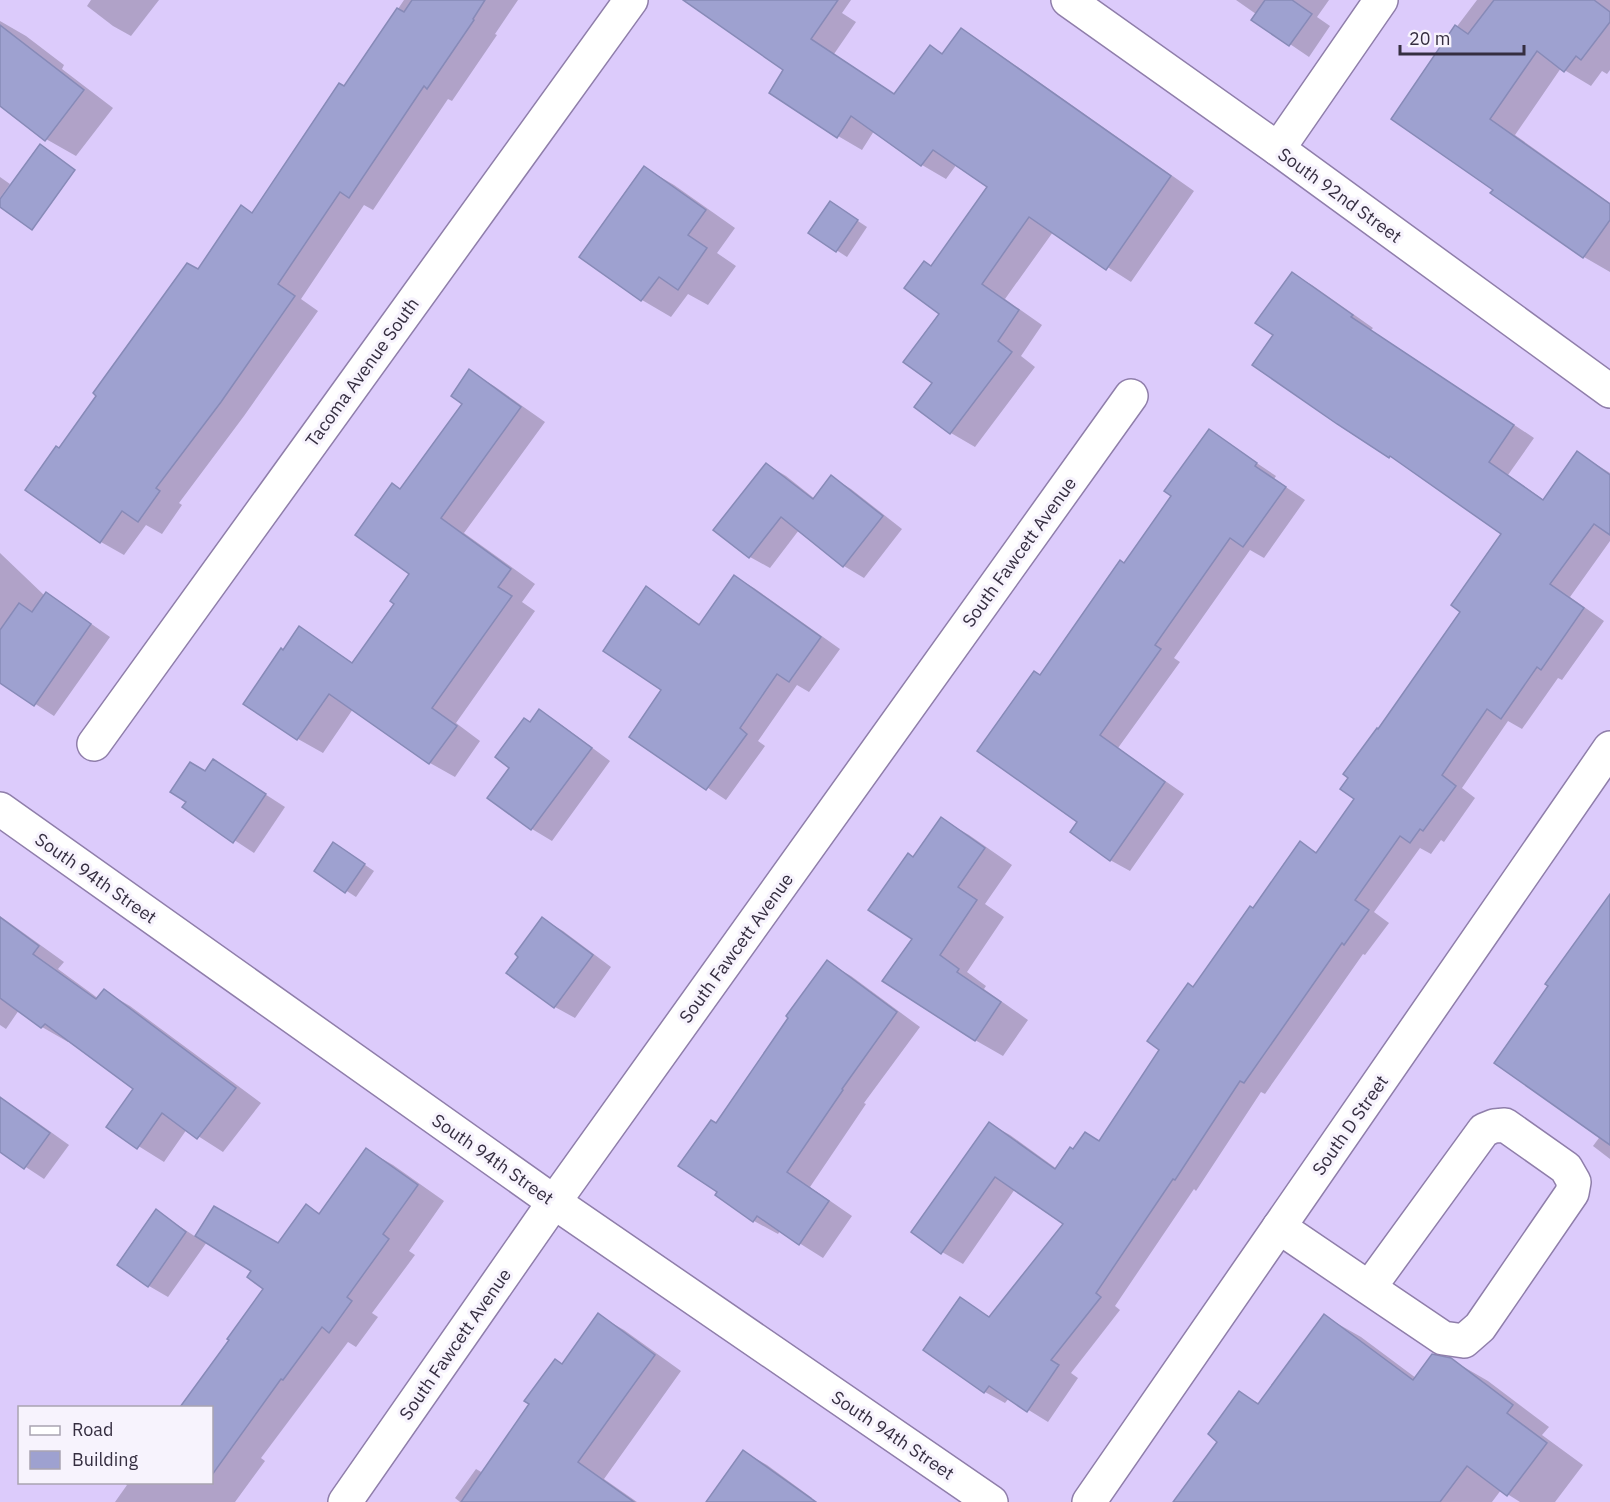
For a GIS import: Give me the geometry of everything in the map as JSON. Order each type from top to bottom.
[{"type":"street","name":"Tacoma Avenue South","points":[[94,744],[631,0]]},
{"type":"street","name":"South 92nd Street","points":[[1068,0],[1278,149],[1610,391]]},
{"type":"street","points":[[1278,149],[1382,0]]},
{"type":"street","name":"South Fawcett Avenue","points":[[345,1502],[554,1202],[1131,396]]},
{"type":"street","name":"South D Street","points":[[1089,1502],[1610,748]]},
{"type":"street","name":"South 94th Street","points":[[0,809],[554,1202],[991,1502]]},
{"type":"street","points":[[1279,1227],[1369,1288],[1443,1338],[1464,1341],[1480,1327],[1572,1193],[1574,1182],[1566,1168],[1505,1125],[1484,1130],[1369,1288]]},
{"type":"building","points":[[412,0],[485,0],[427,89],[424,86],[349,198],[340,192],[278,284],[295,296],[221,402],[156,488],[160,491],[138,522],[122,511],[100,543],[25,490],[56,446],[59,448],[96,396],[93,393],[187,263],[198,269],[241,205],[252,213],[339,83],[344,86],[397,8],[404,12]]},
{"type":"building","points":[[683,0],[838,0],[811,39],[894,94],[930,45],[942,54],[961,28],[1171,176],[1106,270],[1029,217],[982,284],[1019,310],[998,341],[1012,352],[950,434],[914,407],[932,383],[903,362],[939,314],[904,288],[924,261],[931,266],[987,187],[933,150],[921,166],[851,116],[837,138],[769,93],[783,70]]},
{"type":"building","points":[[1265,0],[1292,0],[1312,14],[1289,46],[1251,20]]},
{"type":"building","points":[[1494,0],[1594,0],[1610,12],[1610,22],[1581,60],[1576,56],[1564,72],[1537,51],[1490,119],[1610,204],[1610,220],[1583,258],[1490,193],[1493,190],[1391,119],[1455,25],[1468,34]]},
{"type":"building","points":[[0,25],[84,90],[45,141],[0,106]]},
{"type":"building","points":[[40,144],[75,170],[32,230],[0,207],[0,199]]},
{"type":"building","points":[[644,166],[706,210],[688,235],[707,248],[678,290],[659,277],[641,301],[579,257]]},
{"type":"building","points":[[830,201],[858,220],[836,252],[808,233]]},
{"type":"building","points":[[1292,272],[1353,315],[1351,317],[1514,425],[1489,462],[1543,500],[1577,451],[1610,475],[1610,535],[1594,524],[1550,584],[1584,608],[1541,670],[1537,667],[1501,719],[1487,709],[1442,775],[1456,786],[1423,831],[1420,829],[1410,843],[1400,836],[1355,900],[1369,910],[1344,945],[1342,943],[1244,1083],[1240,1081],[1175,1180],[1173,1179],[1096,1293],[1101,1297],[1051,1360],[1059,1365],[1027,1412],[989,1386],[984,1393],[923,1350],[960,1297],[989,1317],[1063,1224],[995,1177],[941,1254],[911,1232],[989,1122],[1055,1169],[1070,1147],[1073,1149],[1085,1132],[1099,1141],[1159,1050],[1147,1041],[1188,983],[1193,987],[1250,906],[1253,908],[1300,841],[1316,853],[1354,799],[1340,789],[1348,778],[1343,774],[1378,729],[1460,612],[1451,605],[1501,534],[1390,456],[1389,458],[1337,424],[1252,365],[1273,335],[1255,323]]},
{"type":"building","points":[[469,369],[521,407],[441,518],[511,569],[498,587],[512,596],[432,708],[457,726],[429,764],[329,694],[297,740],[243,704],[299,626],[352,663],[394,604],[390,601],[409,574],[355,535],[392,483],[400,489],[462,404],[451,396]]},
{"type":"building","points":[[1209,429],[1257,463],[1255,466],[1286,487],[1243,547],[1230,538],[1155,645],[1161,649],[1100,735],[1165,782],[1110,861],[1070,832],[1077,822],[977,751],[1034,671],[1040,675],[1120,560],[1124,563],[1171,496],[1164,491]]},
{"type":"building","points":[[766,463],[813,499],[831,475],[883,516],[843,567],[781,517],[749,558],[713,530]]},
{"type":"building","points":[[734,575],[821,637],[789,682],[777,674],[740,728],[747,734],[706,790],[629,737],[661,690],[603,651],[646,586],[699,625]]},
{"type":"building","points":[[46,592],[91,624],[34,706],[0,683],[0,630],[19,603],[32,612]]},
{"type":"building","points":[[539,709],[592,748],[531,830],[487,798],[509,768],[495,757],[524,718],[530,722]]},
{"type":"building","points":[[213,759],[266,794],[233,843],[182,807],[186,802],[170,792],[190,762],[205,771]]},
{"type":"building","points":[[941,817],[985,848],[958,887],[977,900],[940,955],[959,969],[957,972],[1001,1002],[975,1041],[882,981],[912,939],[868,910],[908,853],[913,857]]},
{"type":"building","points":[[333,842],[365,864],[345,893],[314,871]]},
{"type":"building","points":[[1610,894],[1610,1145],[1494,1063],[1548,986],[1545,984]]},
{"type":"building","points":[[0,917],[39,946],[33,954],[96,999],[104,989],[236,1088],[197,1139],[162,1113],[137,1149],[106,1127],[133,1089],[45,1024],[41,1028],[0,998]]},
{"type":"building","points":[[542,917],[593,955],[554,1008],[506,973],[518,957],[515,954]]},
{"type":"building","points":[[827,960],[897,1012],[787,1172],[829,1201],[799,1245],[757,1216],[753,1222],[715,1195],[717,1192],[678,1166],[711,1120],[716,1123],[788,1018],[786,1016]]},
{"type":"building","points":[[0,1097],[50,1133],[24,1169],[0,1152]]},
{"type":"building","points":[[366,1148],[418,1185],[383,1234],[389,1239],[347,1297],[352,1301],[329,1333],[322,1327],[283,1380],[281,1379],[213,1474],[213,1406],[181,1406],[263,1289],[247,1277],[251,1271],[195,1236],[214,1206],[278,1243],[306,1204],[319,1214]]},
{"type":"building","points":[[156,1209],[186,1232],[148,1287],[117,1265]]},
{"type":"building","points":[[598,1313],[655,1355],[578,1462],[634,1502],[461,1502],[529,1404],[524,1401],[555,1359],[562,1364]]},
{"type":"building","points":[[1324,1314],[1413,1380],[1432,1354],[1451,1358],[1513,1405],[1507,1413],[1547,1443],[1507,1496],[1467,1466],[1440,1502],[1173,1502],[1217,1442],[1208,1434],[1239,1391],[1258,1404]]},
{"type":"building","points":[[743,1450],[816,1502],[706,1502]]}]
